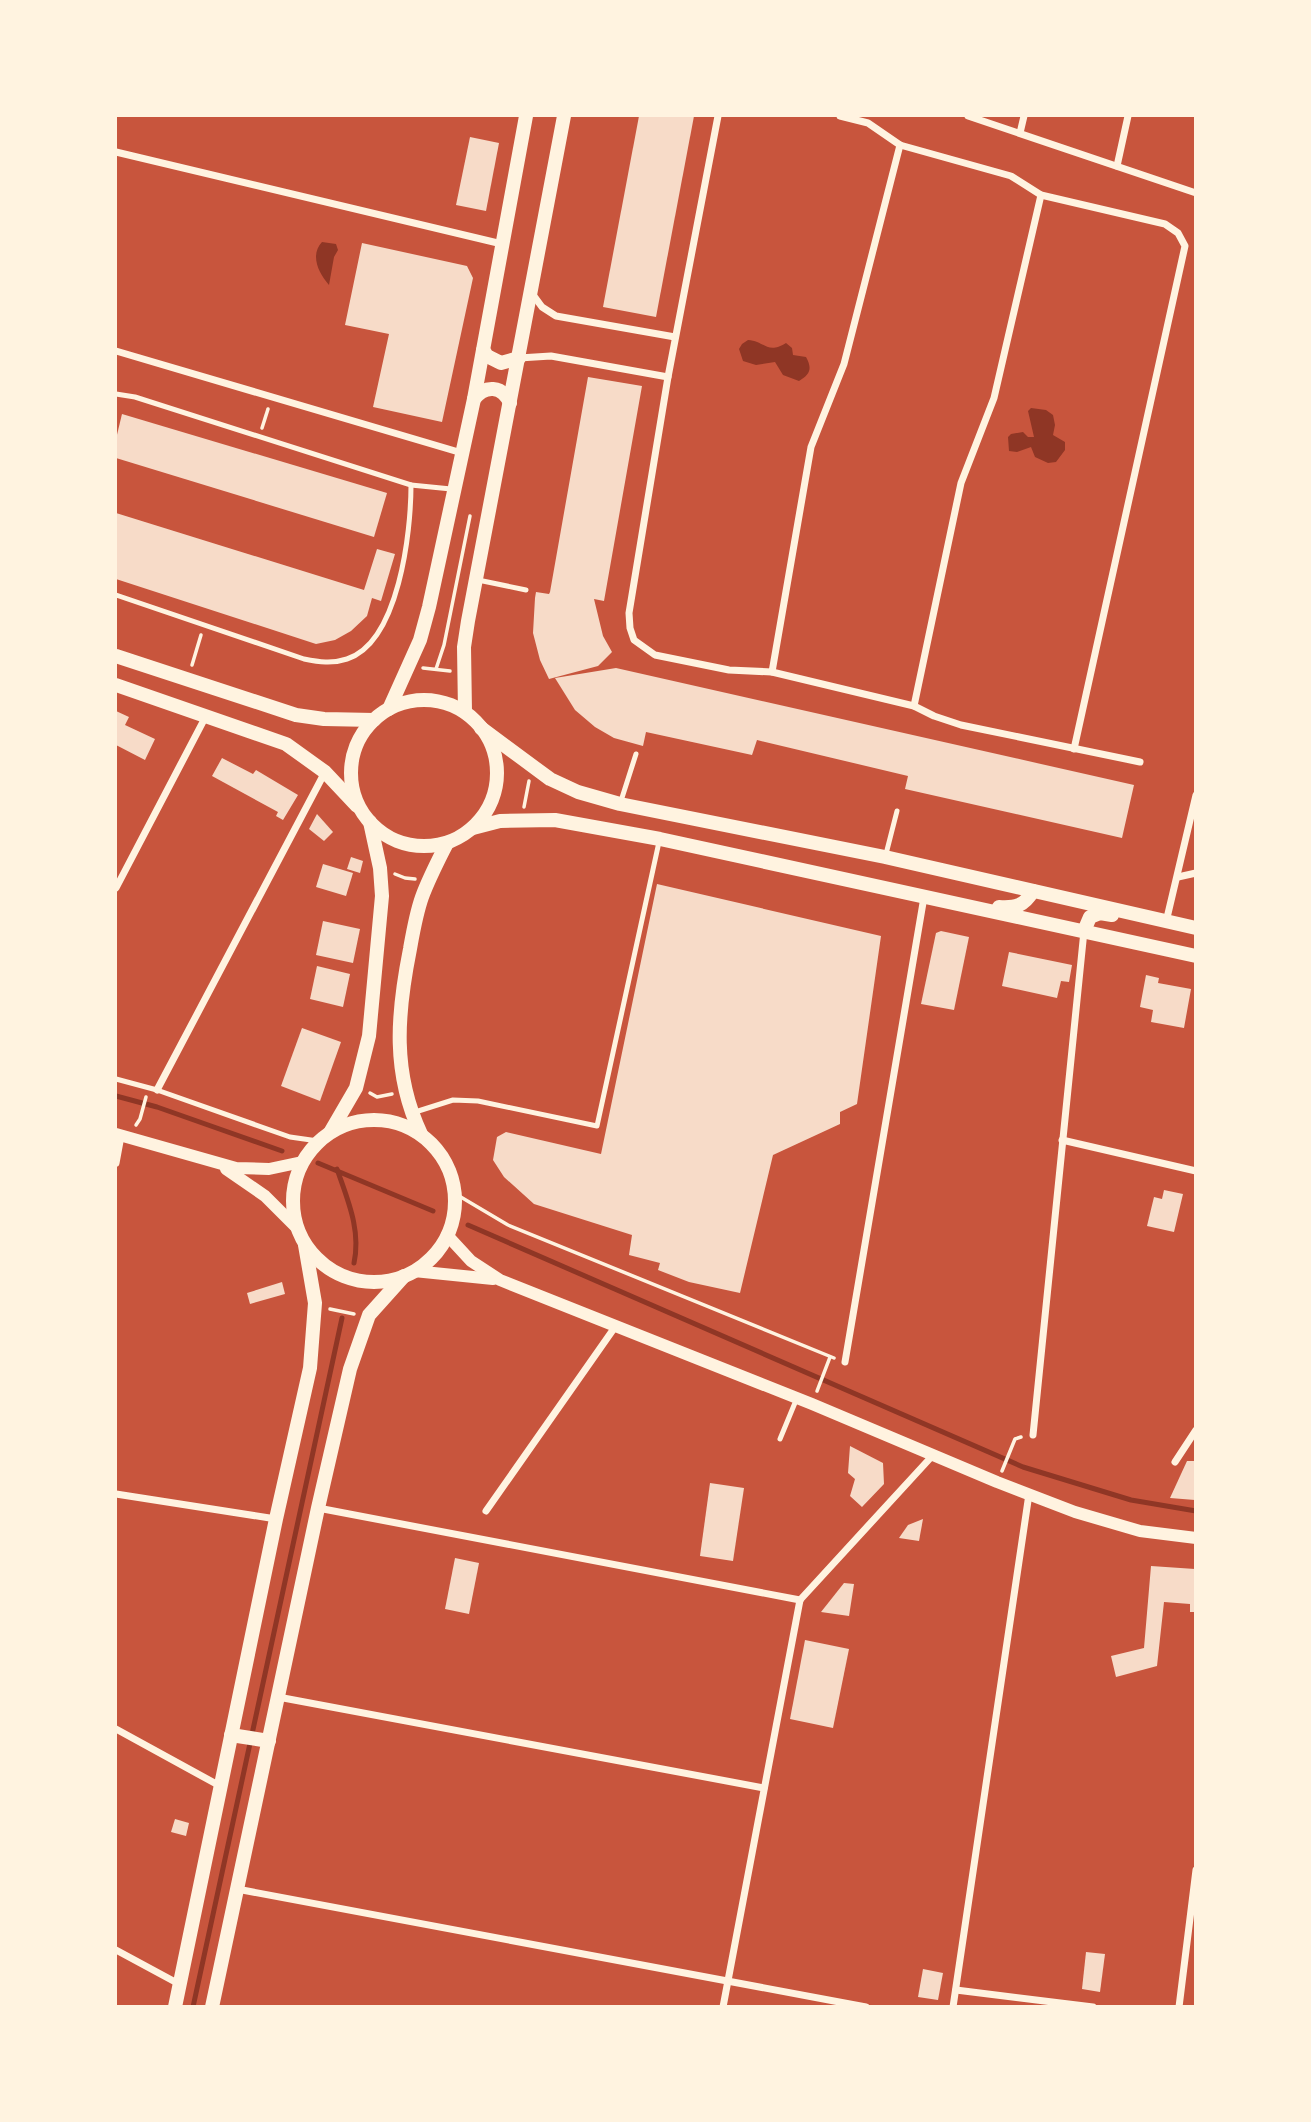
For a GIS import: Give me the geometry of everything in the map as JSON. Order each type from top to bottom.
[{"type":"main road","points":[[388,709],[419,640],[429,607],[474,399],[526,116]]},
{"type":"main road","points":[[464,712],[464,647],[564,116]]},
{"type":"main road","points":[[483,350],[487,356],[501,363],[519,359]]},
{"type":"main road","points":[[474,399],[479,392],[487,388],[496,389],[507,397],[510,403]]},
{"type":"main road","points":[[116,656],[296,715],[324,719],[374,720]]},
{"type":"main road","points":[[116,667],[146,667]]},
{"type":"main road","points":[[116,685],[286,744],[325,772],[383,834],[398,841],[422,846],[447,843],[473,828],[500,821],[555,820],[660,839],[924,895],[1195,956]]},
{"type":"main road","points":[[331,1131],[356,1088],[369,1036],[380,920],[380,868],[366,817],[354,793],[351,774],[354,754],[374,720],[388,709],[407,702],[427,700],[447,703],[464,712],[532,768],[578,792],[620,804],[886,857],[1195,928]]},
{"type":"main road","points":[[473,828],[485,814],[497,779],[493,752],[481,728]]},
{"type":"main road","points":[[421,1134],[404,1090],[398,1038],[403,984],[421,900],[447,843]]},
{"type":"main road","points":[[963,904],[1014,908],[1027,901],[1033,891]]},
{"type":"main road","points":[[1084,931],[1090,917],[1100,913],[1140,920],[1160,920]]},
{"type":"main road","points":[[212,2007],[237,1889],[263,1740],[278,1697],[350,1369],[369,1315],[409,1274],[429,1260],[447,1235],[454,1208],[454,1193],[446,1165],[435,1148],[421,1134],[399,1123],[376,1119],[352,1122],[331,1131],[318,1141],[302,1162],[294,1183],[292,1205],[296,1227],[305,1245],[324,1266],[349,1279],[377,1282],[409,1274]]},
{"type":"main road","points":[[175,2007],[310,1368],[315,1303],[305,1245]]},
{"type":"main road","points":[[233,1735],[263,1740]]},
{"type":"street","points":[[718,116],[675,337],[629,613],[634,640],[655,654],[729,670],[772,672],[914,706],[961,725],[1140,762]]},
{"type":"street","points":[[840,116],[868,123],[900,145],[1012,176],[1041,195],[1165,224],[1178,233],[1185,246],[1074,748]]},
{"type":"street","points":[[968,116],[1195,194]]},
{"type":"street","points":[[1020,133],[1024,116]]},
{"type":"street","points":[[1117,166],[1128,116]]},
{"type":"street","points":[[772,672],[811,447],[844,364],[900,145]]},
{"type":"street","points":[[116,152],[503,245]]},
{"type":"street","points":[[914,706],[961,484],[994,398],[1041,195]]},
{"type":"street","points":[[530,292],[542,307],[556,316],[675,337]]},
{"type":"street","points":[[116,351],[463,453]]},
{"type":"street","points":[[519,359],[551,356],[668,377]]},
{"type":"street","points":[[116,888],[206,716]]},
{"type":"street","points":[[157,1090],[325,772]]},
{"type":"street","points":[[1160,920],[1178,877],[1195,795]]},
{"type":"street","points":[[1178,877],[1195,873]]},
{"type":"street","points":[[845,1362],[924,895]]},
{"type":"street","points":[[1033,1435],[1084,931]]},
{"type":"street","points":[[116,1163],[118,1135],[236,1168],[269,1169],[302,1162]]},
{"type":"street","points":[[1062,1140],[1195,1171]]},
{"type":"street","points":[[214,1162],[265,1196],[296,1227]]},
{"type":"street","points":[[447,1235],[471,1261],[500,1280],[615,1327],[1075,1512],[1140,1531],[1195,1538]]},
{"type":"street","points":[[409,1274],[457,1274],[500,1280]]},
{"type":"street","points":[[486,1511],[615,1327]]},
{"type":"street","points":[[1175,1462],[1192,1440],[1195,1430]]},
{"type":"street","points":[[723,2007],[800,1600],[934,1454]]},
{"type":"street","points":[[116,1493],[276,1519]]},
{"type":"street","points":[[953,2007],[1029,1494]]},
{"type":"street","points":[[318,1508],[800,1600]]},
{"type":"street","points":[[278,1697],[764,1788]]},
{"type":"street","points":[[116,1729],[220,1786]]},
{"type":"street","points":[[1179,2007],[1195,1870]]},
{"type":"street","points":[[237,1889],[866,2007]]},
{"type":"street","points":[[116,1950],[179,1984]]},
{"type":"street","points":[[956,1990],[1093,2007]]},
{"type":"lane","points":[[117,393],[411,485],[454,489]]},
{"type":"lane","points":[[116,595],[304,659],[328,664],[349,659],[369,643],[386,619],[401,574],[411,512],[411,485]]},
{"type":"lane","points":[[476,579],[526,590]]},
{"type":"lane","points":[[620,804],[636,754]]},
{"type":"lane","points":[[886,857],[897,811]]},
{"type":"lane","points":[[411,1113],[453,1100],[478,1101],[597,1126],[660,839]]},
{"type":"lane","points":[[116,1079],[157,1090],[290,1137],[318,1141]]},
{"type":"lane","points":[[780,1439],[797,1398]]},
{"type":"path","points":[[436,669],[444,645],[471,509]]},
{"type":"path","points":[[186,680],[205,626]]},
{"type":"path","points":[[407,666],[463,672]]},
{"type":"path","points":[[521,820],[532,768]]},
{"type":"path","points":[[380,868],[405,878],[429,879]]},
{"type":"path","points":[[356,1088],[377,1097],[404,1090]]},
{"type":"path","points":[[141,1119],[148,1091]]},
{"type":"path","points":[[454,1193],[508,1225],[829,1359],[845,1362]]},
{"type":"path","points":[[315,1303],[331,1309],[369,1315]]},
{"type":"path","points":[[815,1397],[829,1359]]},
{"type":"path","points":[[1003,1469],[1011,1447]]},
{"type":"shaded area","points":[[322,242],[336,244],[338,250],[334,257],[329,285],[316,258],[316,252]]},
{"type":"shaded area","points":[[748,340],[770,348],[786,343],[792,348],[793,355],[806,357],[810,368],[808,373],[799,381],[783,375],[775,362],[756,365],[743,361],[739,349]]},
{"type":"shaded area","points":[[1031,408],[1046,410],[1053,415],[1053,435],[1065,442],[1065,450],[1056,462],[1048,463],[1035,457],[1031,447],[1017,452],[1009,451],[1008,437],[1011,434],[1023,432],[1028,437],[1034,437],[1028,411]]},
{"type":"building","points":[[639,116],[694,116],[656,317],[603,307]]},
{"type":"building","points":[[470,137],[499,143],[486,211],[456,205]]},
{"type":"building","points":[[362,243],[467,266],[473,278],[442,422],[373,407],[389,334],[345,325]]},
{"type":"building","points":[[588,377],[642,386],[604,601],[594,599],[603,636],[612,652],[598,666],[549,679],[540,660],[533,633],[535,598],[536,592],[550,592]]},
{"type":"building","points":[[122,414],[387,493],[374,537],[116,458],[116,439]]},
{"type":"building","points":[[116,513],[364,590],[377,549],[395,554],[381,601],[372,598],[367,616],[351,631],[335,640],[316,644],[116,579]]},
{"type":"building","points":[[616,668],[1134,785],[1122,838],[905,789],[908,776],[757,740],[752,755],[646,732],[643,746],[614,738],[595,727],[575,710],[555,678]]},
{"type":"building","points":[[116,711],[129,717],[125,725],[155,739],[145,760],[116,745]]},
{"type":"building","points":[[222,758],[253,774],[256,770],[298,795],[283,820],[276,816],[278,812],[212,776]]},
{"type":"building","points":[[317,814],[333,832],[324,841],[309,829]]},
{"type":"building","points":[[351,857],[363,861],[360,873],[347,869]]},
{"type":"building","points":[[323,864],[353,873],[346,896],[316,887]]},
{"type":"building","points":[[657,884],[881,936],[857,1104],[840,1112],[840,1124],[773,1155],[740,1293],[689,1282],[658,1270],[660,1263],[629,1255],[632,1235],[534,1204],[504,1177],[493,1160],[497,1137],[506,1132],[601,1154]]},
{"type":"building","points":[[323,921],[360,929],[353,963],[316,955]]},
{"type":"building","points":[[941,931],[969,937],[954,1010],[921,1004],[936,933]]},
{"type":"building","points":[[1009,952],[1072,965],[1069,982],[1061,981],[1057,998],[1002,986]]},
{"type":"building","points":[[317,966],[350,974],[343,1007],[310,999]]},
{"type":"building","points":[[1146,975],[1159,978],[1158,983],[1191,989],[1184,1028],[1151,1022],[1153,1010],[1140,1007]]},
{"type":"building","points":[[302,1028],[341,1042],[320,1101],[281,1086]]},
{"type":"building","points":[[1164,1190],[1183,1194],[1174,1232],[1147,1226],[1154,1197],[1162,1199]]},
{"type":"building","points":[[282,1282],[285,1294],[250,1304],[247,1293]]},
{"type":"building","points":[[850,1446],[883,1463],[884,1484],[862,1507],[850,1496],[855,1479],[848,1473]]},
{"type":"building","points":[[1187,1461],[1195,1461],[1195,1500],[1170,1498]]},
{"type":"building","points":[[710,1483],[744,1488],[733,1561],[700,1556]]},
{"type":"building","points":[[923,1519],[919,1541],[899,1538],[908,1525]]},
{"type":"building","points":[[455,1558],[479,1563],[469,1614],[445,1609]]},
{"type":"building","points":[[1151,1566],[1195,1569],[1195,1612],[1190,1612],[1190,1604],[1164,1602],[1157,1666],[1116,1677],[1111,1656],[1144,1648]]},
{"type":"building","points":[[844,1583],[854,1584],[849,1616],[821,1612]]},
{"type":"building","points":[[805,1640],[849,1649],[833,1728],[790,1719]]},
{"type":"building","points":[[175,1819],[189,1823],[186,1836],[171,1832]]},
{"type":"building","points":[[1086,1952],[1105,1954],[1100,1992],[1082,1989]]},
{"type":"building","points":[[923,1969],[943,1973],[938,2000],[918,1997]]},
{"type":"waterway","points":[[116,1096],[157,1107],[282,1151]]},
{"type":"waterway","points":[[318,1163],[433,1211]]},
{"type":"waterway","points":[[337,1169],[355,1227],[354,1263]]},
{"type":"waterway","points":[[468,1225],[1023,1467],[1131,1500],[1196,1511]]},
{"type":"waterway","points":[[193,2007],[342,1318]]}]
